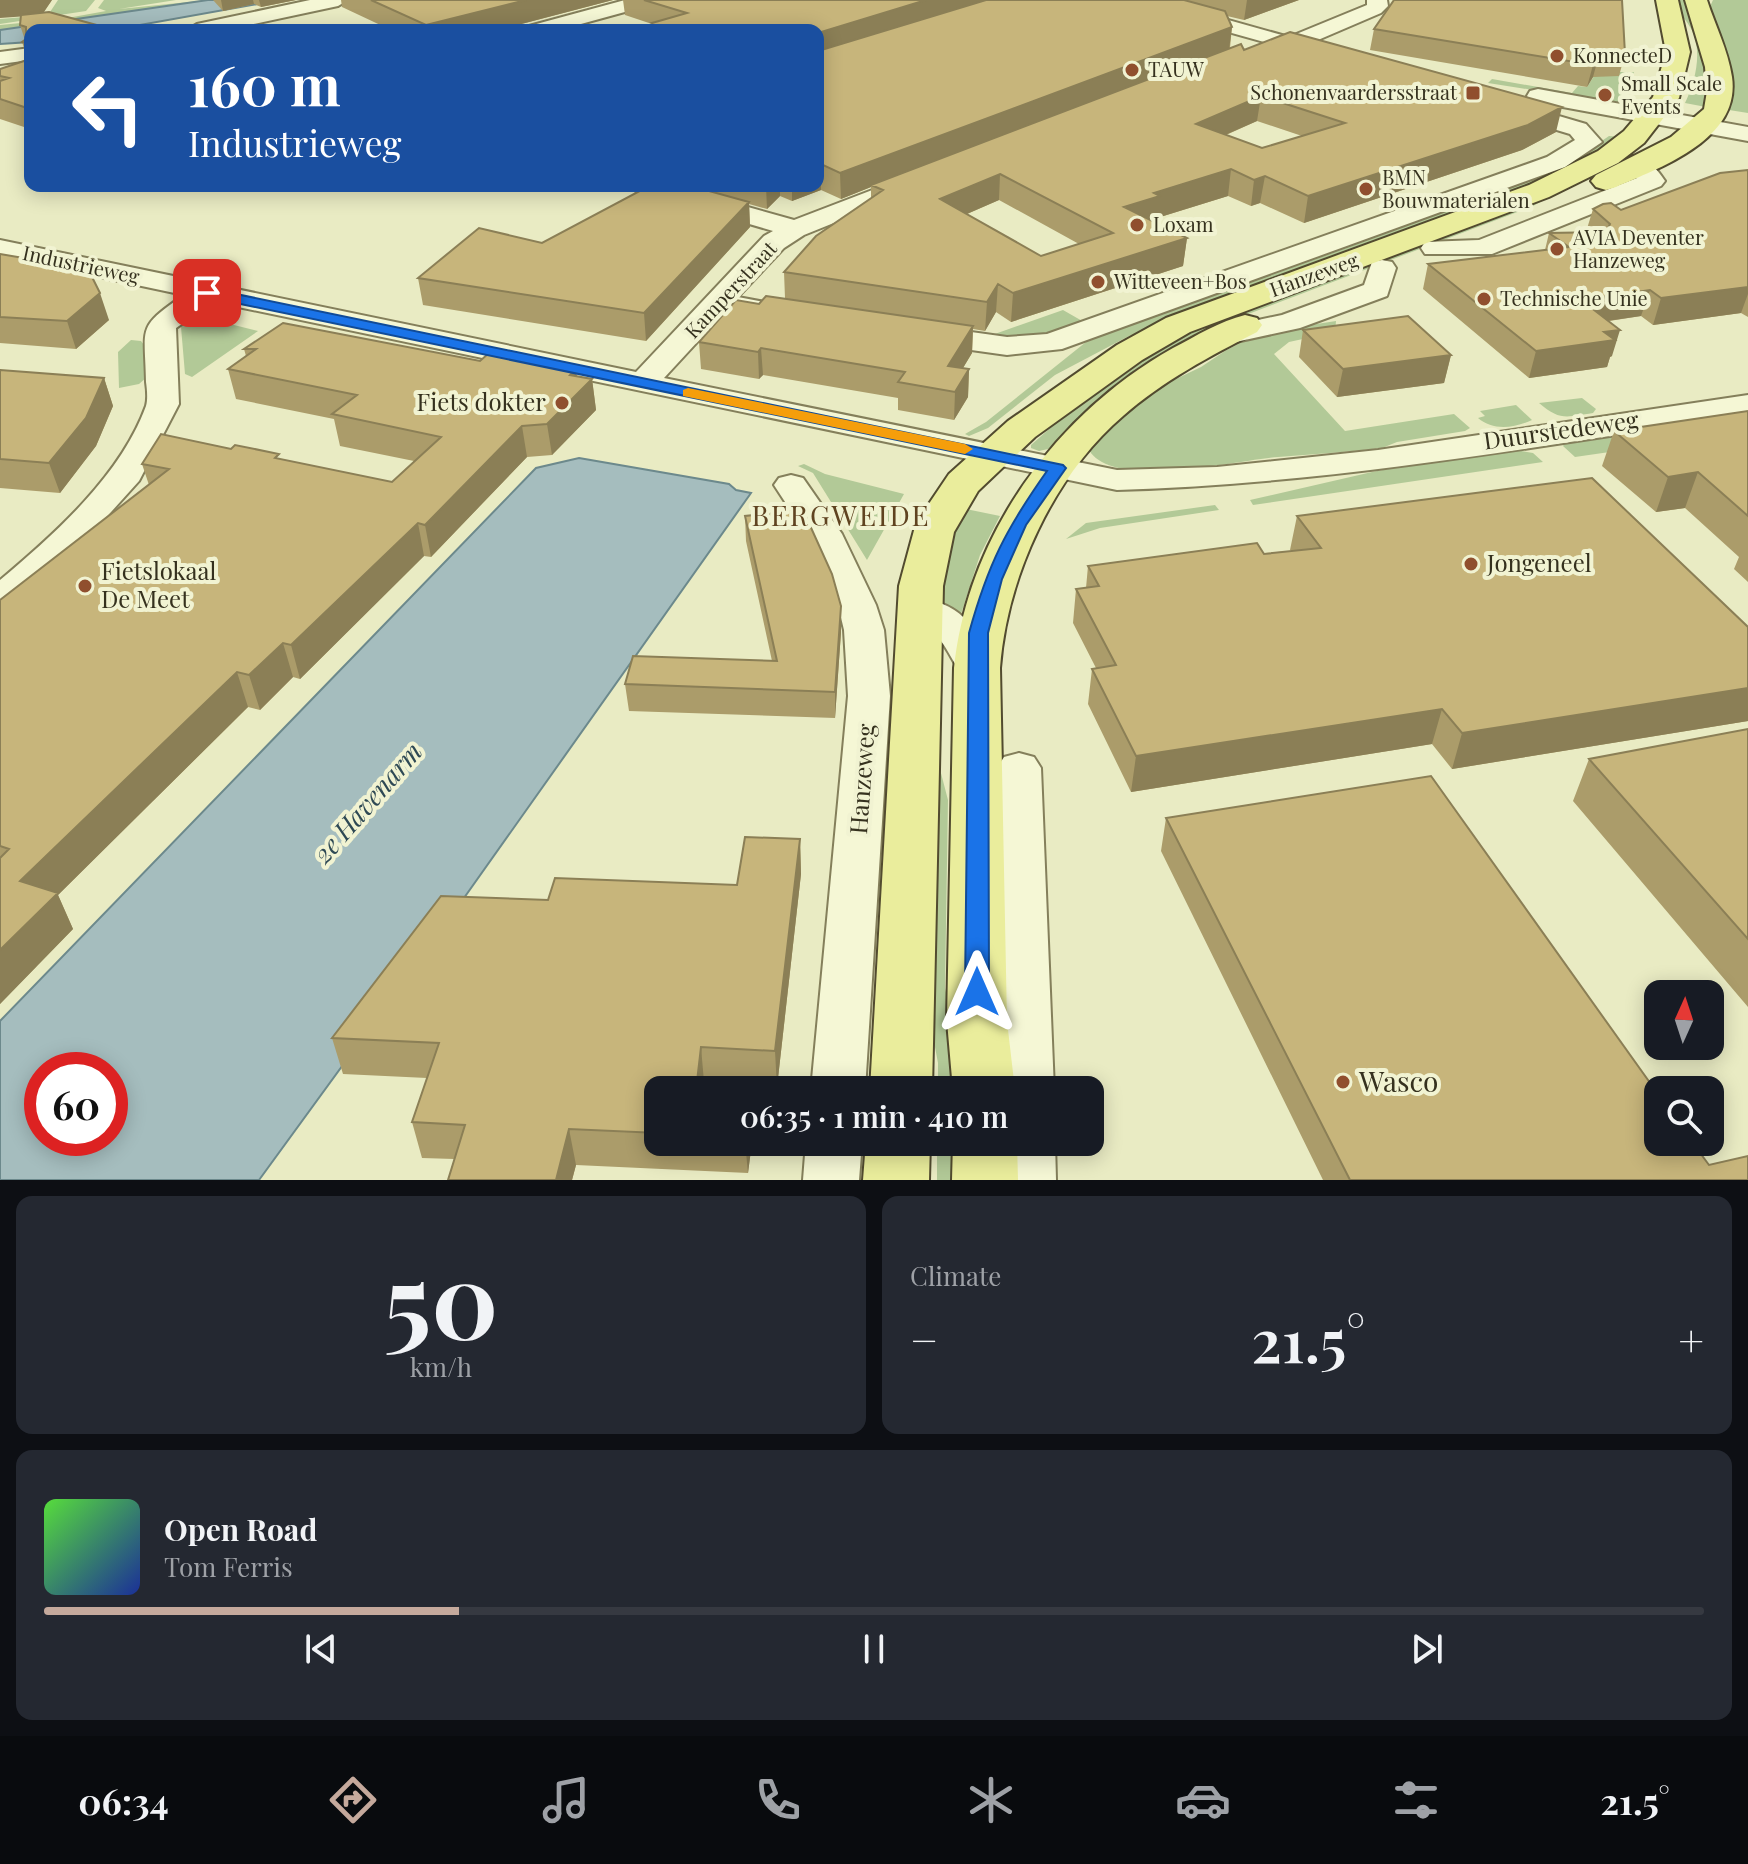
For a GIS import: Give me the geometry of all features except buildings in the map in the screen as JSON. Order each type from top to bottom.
[{"type":"main road","name":"Hanzeweg","points":[[902,1076],[920,609],[930,541],[940,517],[981,462],[1094,375],[1178,325],[1539,191],[1608,157],[1651,119],[1666,98],[1678,52],[1667,0]]},
{"type":"main road","points":[[1696,0],[1719,77],[1719,104],[1701,129]]},
{"type":"main road","name":"Hanzeweg","points":[[983,1076],[977,1021],[978,633],[993,579],[1018,525],[1076,443],[1117,401],[1222,336],[1270,312],[1496,227],[1640,166],[1701,129]]},
{"type":"main road","points":[[896,1180],[897,1156]]},
{"type":"main road","points":[[985,1156],[985,1180]]},
{"type":"street","points":[[225,24],[338,0]]},
{"type":"street","points":[[558,24],[647,0]]},
{"type":"street","points":[[1135,0],[1164,3],[1344,59]]},
{"type":"street","points":[[1250,52],[1374,9],[1378,6],[1377,0]]},
{"type":"street","points":[[0,58],[24,55]]},
{"type":"street","name":"Hanzeweg","points":[[898,330],[1007,346],[1037,346],[1073,336],[1556,162],[1590,142],[1578,129],[1496,95],[1651,119]]},
{"type":"street","points":[[1651,119],[1748,134]]},
{"type":"street","points":[[1701,129],[1748,143]]},
{"type":"street","name":"Hanzeweg","points":[[1435,248],[1482,248],[1575,213],[1652,181],[1640,166]]},
{"type":"street","name":"Kamperstraat","points":[[643,383],[774,242],[795,229],[937,173]]},
{"type":"street","points":[[666,192],[795,229]]},
{"type":"street","points":[[1575,213],[1584,222],[1559,230],[1577,243]]},
{"type":"street","name":"Industrieweg","points":[[0,248],[727,401],[813,434],[1051,477]]},
{"type":"street","points":[[1482,248],[1545,249]]},
{"type":"street","points":[[0,600],[52,555],[122,481],[163,404],[160,330],[163,323],[207,293]]},
{"type":"street","points":[[719,303],[807,317]]},
{"type":"street","name":"Duurstedeweg","points":[[1051,477],[1088,495],[1158,496],[1375,459],[1748,405]]},
{"type":"street","name":"Hanzeweg","points":[[791,485],[824,534],[857,605],[864,630],[869,696],[839,1076]]},
{"type":"street","name":"Hanzeweg","points":[[920,609],[936,610],[949,619],[977,668]]},
{"type":"street","points":[[1019,768],[1027,1076]]},
{"type":"street","points":[[831,1180],[833,1156]]},
{"type":"street","points":[[1027,1156],[1028,1180]]},
{"type":"green space","points":[[58,0],[95,0],[86,11],[0,24],[0,19],[48,15]]},
{"type":"green space","points":[[104,0],[176,0],[119,9],[208,0],[24,24],[24,27],[0,30],[0,25],[106,11],[98,8]]},
{"type":"green space","points":[[1674,0],[1685,0],[1698,40],[1706,78],[1706,107],[1685,103],[1695,76],[1697,45]]},
{"type":"green space","points":[[1713,0],[1748,0],[1748,113],[1729,110],[1731,82],[1707,13]]},
{"type":"green space","points":[[1634,72],[1622,101],[1617,103],[1488,83],[1492,79],[1572,93],[1578,86],[1587,87],[1594,76]]},
{"type":"green space","points":[[1609,136],[1622,137],[1605,151],[1524,191],[1129,336],[1055,375],[988,428],[969,436],[965,434],[986,422],[1096,334],[1571,162]]},
{"type":"green space","points":[[1549,197],[1533,206],[1230,321],[1057,447],[1039,451],[1031,448],[1064,416],[1178,336]]},
{"type":"green space","points":[[1063,310],[1084,322],[1032,341],[992,335]]},
{"type":"green space","points":[[191,319],[210,319],[258,331],[192,377],[185,374],[181,327]]},
{"type":"green space","points":[[1336,321],[1335,332],[1289,342],[1274,354],[1345,431],[1454,414],[1470,428],[1397,442],[1382,448],[1178,470],[1123,469],[1102,462],[1089,450],[1151,391],[1201,367],[1258,333]]},
{"type":"green space","points":[[131,340],[141,341],[144,345],[147,377],[139,384],[119,388],[118,352]]},
{"type":"green space","points":[[1582,398],[1596,409],[1593,413],[1564,416],[1552,413],[1539,403]]},
{"type":"green space","points":[[1516,405],[1532,420],[1504,427],[1490,425],[1478,418],[1485,416],[1480,411]]},
{"type":"green space","points":[[1748,432],[1575,457],[1563,446],[1568,439],[1601,435]]},
{"type":"green space","points":[[1503,448],[1533,453],[1543,462],[1253,505],[1250,500],[1372,472]]},
{"type":"green space","points":[[804,464],[825,474],[904,494],[867,560],[813,473],[798,466]]},
{"type":"green space","points":[[1215,505],[1219,510],[1100,528],[1066,539],[1086,523]]},
{"type":"green space","points":[[961,508],[1000,516],[980,555],[961,614],[954,613],[935,596]]},
{"type":"green space","points":[[936,754],[948,800],[945,988],[962,1076],[938,1076],[922,978]]},
{"type":"green space","points":[[937,1156],[961,1156],[961,1180],[937,1180]]},
{"type":"water","points":[[208,0],[280,0],[146,24],[42,24]]},
{"type":"water","points":[[24,27],[24,42],[0,44],[0,30]]},
{"type":"water","name":"2e Havenarm","points":[[579,458],[729,484],[736,490],[751,493],[442,929],[259,1180],[0,1180],[0,1021],[536,468]]},
{"type":"slow traffic","points":[[688,393],[965,449]]},
{"type":"place","name":"KonnecteD","points":[[1557,56]]},
{"type":"place","name":"TAUW","points":[[1132,70]]},
{"type":"place","name":"Schonenvaardersstraat","points":[[1473,93]]},
{"type":"place","name":"Small Scale Events","points":[[1605,95]]},
{"type":"place","name":"BMN Bouwmaterialen","points":[[1366,189]]},
{"type":"place","name":"Loxam","points":[[1137,225]]},
{"type":"place","name":"AVIA Deventer Hanzeweg","points":[[1557,249]]},
{"type":"place","name":"Witteveen+Bos","points":[[1098,282]]},
{"type":"place","name":"Technische Unie","points":[[1484,299]]},
{"type":"place","name":"Fiets dokter","points":[[562,403]]},
{"type":"place","name":"Jongeneel","points":[[1471,564]]},
{"type":"place","name":"Fietslokaal De Meet","points":[[85,586]]},
{"type":"place","name":"Wasco","points":[[1343,1082]]},
{"type":"district","name":"BERGWEIDE","points":[[841,516]]},
{"type":"route","points":[[207,293],[1057,468],[1018,525],[993,579],[978,633],[977,992]]}]
